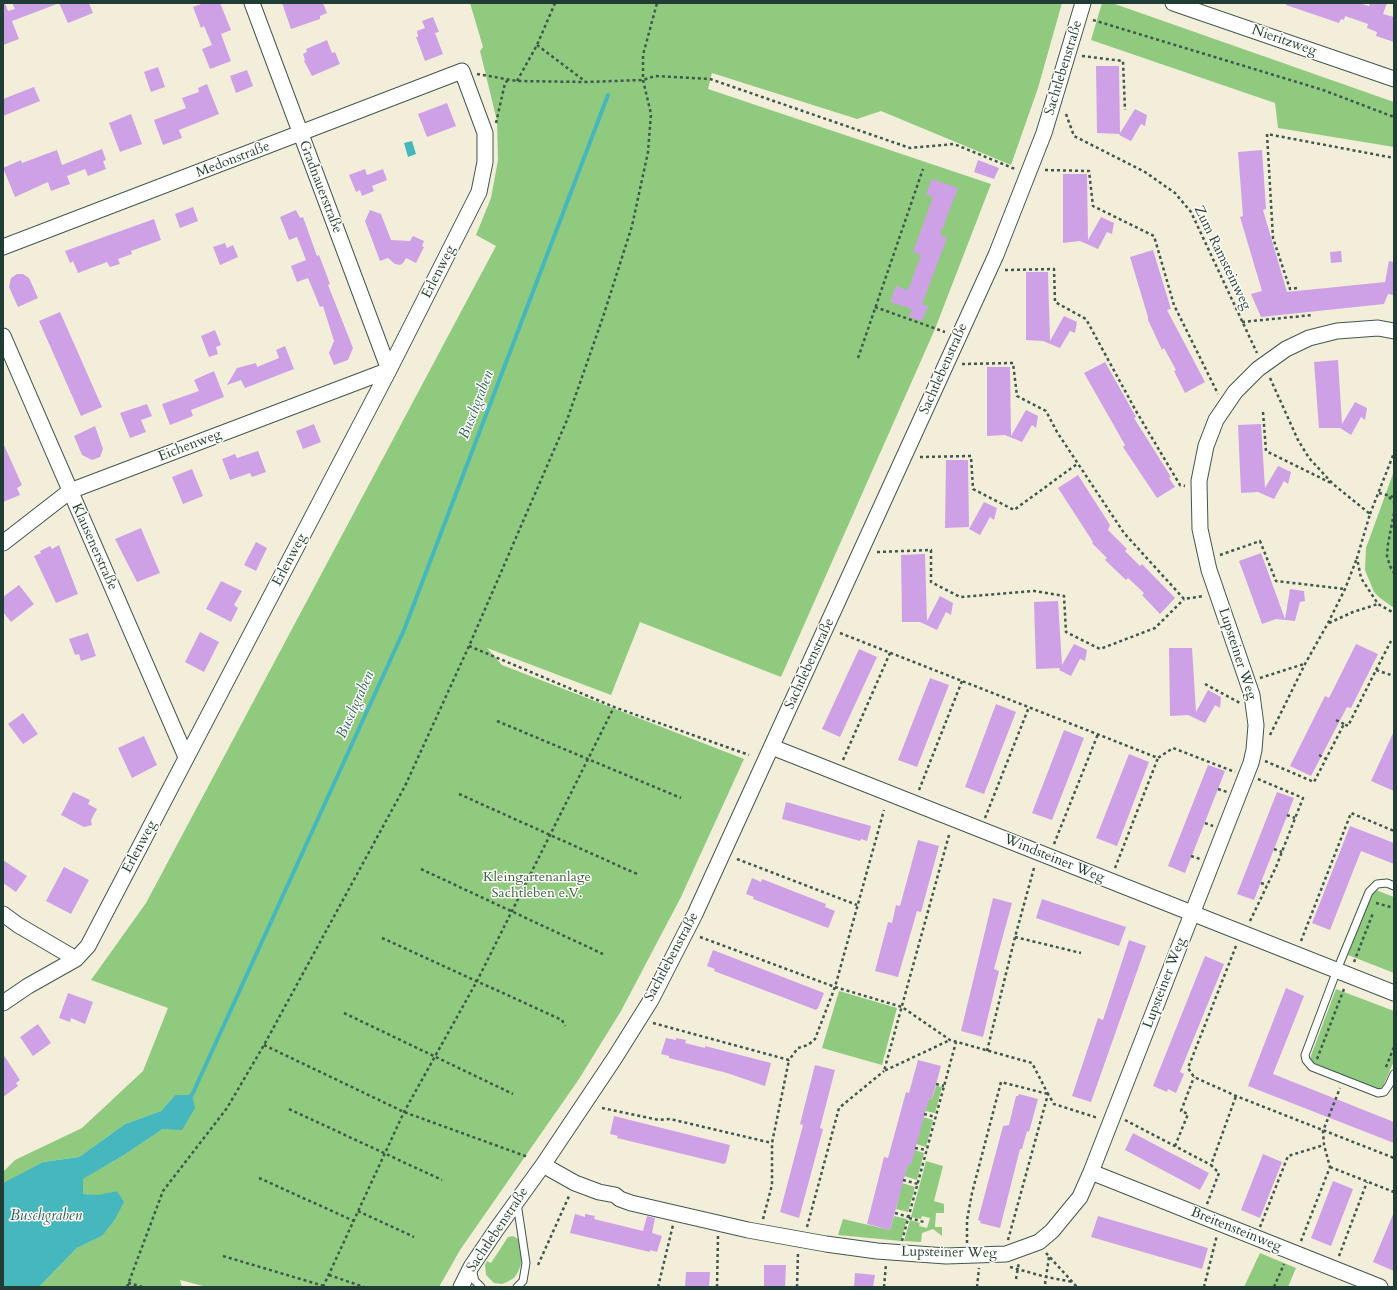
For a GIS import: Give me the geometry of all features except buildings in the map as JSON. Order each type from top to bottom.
[{"type":"street","name":"Gradnauerstraße","points":[[252,3],[389,370]]},
{"type":"street","name":"Sachtlebenstraße","points":[[461,1287],[471,1267],[516,1201],[543,1165],[614,1059],[671,963],[772,747],[996,255],[1044,133],[1083,3]]},
{"type":"street","name":"Nieritzweg","points":[[1173,3],[1394,79]]},
{"type":"street","name":"Medonstraße","points":[[3,247],[462,71]]},
{"type":"street","name":"Erlenweg","points":[[3,1003],[28,986],[76,959],[88,946],[389,370],[479,192],[485,162],[485,133],[462,71]]},
{"type":"street","name":"Lupsteiner Weg","points":[[543,1165],[576,1183],[599,1192],[615,1195],[620,1199],[631,1203],[748,1230],[826,1244],[877,1251],[980,1256],[1006,1254],[1039,1242],[1066,1216],[1080,1197],[1091,1172],[1251,763],[1256,732],[1252,695],[1209,570],[1200,529],[1200,469],[1206,446],[1216,420],[1235,392],[1258,369],[1286,349],[1309,338],[1337,331],[1378,328],[1394,331]]},
{"type":"street","name":"Klausenerstraße","points":[[3,336],[186,757]]},
{"type":"street","name":"Eichenweg","points":[[3,543],[70,491],[389,370]]},
{"type":"street","name":"Windsteiner Weg","points":[[772,747],[1394,993]]},
{"type":"street","points":[[3,914],[18,925],[76,959]]},
{"type":"street","name":"Breitensteinweg","points":[[1091,1172],[1380,1287]]},
{"type":"lane","points":[[1394,886],[1387,883],[1377,884],[1369,892],[1337,970],[1305,1055],[1306,1060],[1312,1066],[1378,1093],[1384,1092],[1389,1086],[1394,1074]]},
{"type":"lane","points":[[516,1201],[526,1263],[523,1281],[517,1287]]},
{"type":"lane","points":[[471,1267],[475,1281],[481,1287]]},
{"type":"path","points":[[517,81],[537,45],[554,3]]},
{"type":"path","points":[[127,1287],[163,1191],[227,1108],[264,1045],[404,786],[469,646],[568,420],[632,226],[648,152],[651,114],[644,80],[643,55],[657,3]]},
{"type":"path","points":[[1093,20],[1323,90],[1394,117]]},
{"type":"path","points":[[537,45],[586,82]]},
{"type":"path","points":[[1082,56],[1123,60],[1125,110]]},
{"type":"path","points":[[462,71],[517,81],[586,82],[644,80],[655,76],[710,79],[910,148],[954,144],[1015,169]]},
{"type":"path","points":[[485,133],[495,125],[505,83],[508,80]]},
{"type":"path","name":"Zum Ramsteinweg","points":[[1066,114],[1074,136],[1145,172],[1175,193],[1191,212],[1256,353]]},
{"type":"path","points":[[1297,288],[1290,289],[1273,238],[1268,134],[1394,158]]},
{"type":"path","points":[[858,358],[923,169]]},
{"type":"path","points":[[1045,170],[1089,171],[1093,206],[1154,236],[1174,305],[1219,395]]},
{"type":"path","points":[[1005,270],[1054,269],[1055,302],[1086,318],[1136,411],[1180,485],[1188,486]]},
{"type":"path","points":[[875,307],[945,332]]},
{"type":"path","points":[[1242,322],[1313,315]]},
{"type":"path","points":[[962,364],[1013,363],[1017,396],[1046,411],[1077,464],[1124,532],[1184,599]]},
{"type":"path","points":[[1268,374],[1298,440],[1309,458],[1333,484],[1370,514]]},
{"type":"path","points":[[1263,412],[1266,451],[1333,484]]},
{"type":"path","points":[[1267,739],[1345,589],[1357,558],[1370,514],[1394,453]]},
{"type":"path","points":[[920,456],[971,456],[973,489],[1014,510],[1077,464]]},
{"type":"path","points":[[1379,493],[1394,498]]},
{"type":"path","points":[[1389,497],[1394,502]]},
{"type":"path","points":[[1394,513],[1387,556],[1394,573]]},
{"type":"path","points":[[1215,557],[1260,541],[1276,581],[1345,589]]},
{"type":"path","points":[[877,552],[931,550],[931,582],[960,597],[1034,591],[1064,596],[1066,632],[1100,649],[1155,628],[1184,599],[1208,596]]},
{"type":"path","points":[[1357,558],[1362,578],[1378,604],[1394,613]]},
{"type":"path","points":[[1328,623],[1353,612],[1378,604]]},
{"type":"path","points":[[840,633],[1158,758]]},
{"type":"path","points":[[1336,720],[1348,726],[1391,641]]},
{"type":"path","points":[[469,646],[614,707],[749,755]]},
{"type":"path","points":[[842,761],[890,653]]},
{"type":"path","points":[[1258,679],[1305,664]]},
{"type":"path","points":[[1371,668],[1394,676]]},
{"type":"path","points":[[919,791],[962,681]]},
{"type":"path","points":[[1205,684],[1244,705]]},
{"type":"path","points":[[1357,695],[1362,698]]},
{"type":"path","points":[[223,1256],[324,1287],[404,1112],[476,981],[614,707]]},
{"type":"path","points":[[986,818],[1029,707]]},
{"type":"path","points":[[497,722],[588,758],[681,798]]},
{"type":"path","points":[[1261,759],[1314,782],[1344,724]]},
{"type":"path","points":[[1054,844],[1098,734]]},
{"type":"path","points":[[1115,868],[1158,758],[1173,748],[1236,772]]},
{"type":"path","points":[[1319,755],[1326,759]]},
{"type":"path","points":[[1250,921],[1282,852],[1303,798],[1255,778]]},
{"type":"path","points":[[1218,789],[1228,793]]},
{"type":"path","points":[[459,794],[637,874]]},
{"type":"path","points":[[762,1222],[772,1185],[772,1144],[788,1060],[798,1048],[808,1045],[815,1039],[835,987],[884,810]]},
{"type":"path","points":[[1301,942],[1351,813],[1394,832]]},
{"type":"path","points":[[1287,815],[1295,818]]},
{"type":"path","points":[[1205,823],[1215,827]]},
{"type":"path","points":[[884,1071],[949,835]]},
{"type":"path","points":[[1274,849],[1282,852]]},
{"type":"path","points":[[1191,856],[1201,860]]},
{"type":"path","points":[[736,859],[857,905]]},
{"type":"path","points":[[987,1051],[1015,937],[1034,868]]},
{"type":"path","points":[[421,869],[603,954]]},
{"type":"path","points":[[1261,883],[1267,885]]},
{"type":"path","points":[[1354,962],[1377,902],[1394,908]]},
{"type":"path","points":[[700,937],[835,987],[902,1007],[950,1040],[1032,1063],[1054,1104],[1100,1118]]},
{"type":"path","points":[[1015,937],[1081,953]]},
{"type":"path","points":[[382,938],[562,1020],[565,1026]]},
{"type":"path","points":[[1236,946],[1188,1068],[1194,1077],[1236,1096],[1394,1158]]},
{"type":"path","points":[[1316,1062],[1344,988]]},
{"type":"path","points":[[344,1013],[513,1094]]},
{"type":"path","points":[[653,1023],[788,1060]]},
{"type":"path","points":[[806,1232],[839,1108],[884,1071],[950,1040]]},
{"type":"path","points":[[902,1243],[956,1042]]},
{"type":"path","points":[[264,1045],[404,1112],[528,1157]]},
{"type":"path","points":[[1384,1073],[1394,1047]]},
{"type":"path","points":[[1175,1146],[1188,1114],[1181,1111],[1194,1077]]},
{"type":"path","points":[[1300,1246],[1330,1167],[1324,1145],[1323,1131],[1343,1079]]},
{"type":"path","points":[[967,1245],[967,1220],[972,1193],[1001,1082],[1048,1094]]},
{"type":"path","points":[[936,1084],[944,1086]]},
{"type":"path","points":[[1007,1242],[1048,1094]]},
{"type":"path","points":[[1211,1165],[1236,1096]]},
{"type":"path","points":[[602,1108],[660,1120],[670,1118],[772,1144]]},
{"type":"path","points":[[289,1109],[442,1180]]},
{"type":"path","points":[[924,1114],[936,1117]]},
{"type":"path","points":[[1122,1118],[1211,1165],[1219,1173],[1205,1209]]},
{"type":"path","points":[[1259,1230],[1288,1156],[1324,1145]]},
{"type":"path","points":[[916,1148],[927,1150]]},
{"type":"path","points":[[1330,1167],[1394,1192]]},
{"type":"path","points":[[258,1178],[354,1221]]},
{"type":"path","points":[[903,1180],[918,1184]]},
{"type":"path","points":[[1338,1258],[1367,1182]]},
{"type":"path","points":[[538,1265],[556,1223],[576,1183]]},
{"type":"path","points":[[358,1212],[414,1237]]},
{"type":"path","points":[[895,1213],[924,1222]]},
{"type":"path","points":[[658,1287],[674,1222]]},
{"type":"path","points":[[717,1287],[718,1233]]},
{"type":"path","points":[[1204,1287],[1217,1235]]},
{"type":"path","points":[[1042,1249],[1077,1287]]},
{"type":"path","points":[[797,1287],[798,1250]]},
{"type":"path","points":[[1045,1284],[1049,1257]]},
{"type":"path","points":[[884,1287],[886,1261]]},
{"type":"path","points":[[1274,1287],[1286,1261]]},
{"type":"path","points":[[977,1287],[979,1265]]},
{"type":"path","points":[[1004,1265],[1046,1277],[1073,1282]]},
{"type":"path","points":[[1016,1279],[1018,1269]]},
{"type":"path","points":[[329,1275],[364,1287]]},
{"type":"path","points":[[128,1283],[143,1287]]},
{"type":"green space","name":"Kleingartenanlage Sachtleben e.V.","points":[[470,3],[1062,3],[1038,88],[1011,165],[881,111],[857,119],[712,73],[708,89],[991,184],[935,329],[781,677],[640,622],[611,695],[487,648],[502,665],[744,759],[681,897],[621,1011],[579,1079],[460,1250],[439,1287],[207,1287],[180,1280],[182,1287],[39,1287],[77,1248],[102,1236],[117,1191],[99,1196],[83,1194],[82,1179],[124,1155],[163,1129],[175,1095],[161,1111],[125,1124],[79,1157],[43,1162],[3,1184],[3,1172],[15,1160],[82,1128],[143,1071],[168,1008],[91,980],[146,903],[496,246],[476,235],[491,198],[498,160],[497,121],[480,51],[483,47]]},
{"type":"green space","points":[[1102,3],[1112,3],[1394,102],[1394,147],[1278,128],[1275,103],[1091,40]]},
{"type":"green space","points":[[1394,471],[1394,608],[1374,592],[1365,570],[1366,548]]},
{"type":"green space","points":[[1373,889],[1394,897],[1394,973],[1348,955]]},
{"type":"green space","points":[[1336,989],[1394,1011],[1394,1061],[1381,1091],[1309,1061]]},
{"type":"green space","points":[[839,991],[897,1008],[882,1065],[822,1048]]},
{"type":"green space","points":[[936,1086],[942,1087],[935,1113],[925,1111],[929,1098],[932,1099]]},
{"type":"green space","points":[[923,1117],[933,1120],[926,1147],[916,1144]]},
{"type":"green space","points":[[915,1150],[924,1153],[917,1180],[904,1176]]},
{"type":"green space","points":[[926,1161],[943,1166],[934,1201],[944,1204],[944,1213],[936,1213],[935,1227],[942,1227],[942,1236],[933,1229],[922,1233],[921,1242],[904,1241],[910,1220],[920,1223],[919,1226],[927,1228],[930,1218],[922,1216],[921,1219],[911,1217]]},
{"type":"green space","points":[[902,1183],[915,1187],[908,1212],[896,1209]]},
{"type":"green space","points":[[894,1216],[907,1219],[901,1241],[838,1235],[843,1219],[890,1230]]},
{"type":"green space","points":[[513,1236],[518,1239],[521,1257],[521,1264],[518,1272],[514,1278],[507,1282],[502,1284],[494,1283],[486,1275],[485,1265],[487,1261],[491,1263],[508,1237]]},
{"type":"green space","points":[[1260,1253],[1296,1268],[1288,1287],[1244,1287]]},
{"type":"water","points":[[412,141],[416,154],[408,157],[404,143]]},
{"type":"water","name":"Buschgraben","points":[[175,1095],[192,1095],[195,1108],[182,1130],[163,1129],[124,1155],[83,1179],[83,1194],[99,1195],[117,1191],[124,1202],[115,1219],[102,1236],[77,1248],[39,1287],[3,1287],[3,1184],[43,1162],[79,1157],[125,1124],[161,1111]]},
{"type":"waterway","name":"Buschgraben","points":[[189,1098],[192,1095],[404,630],[608,95]]}]
